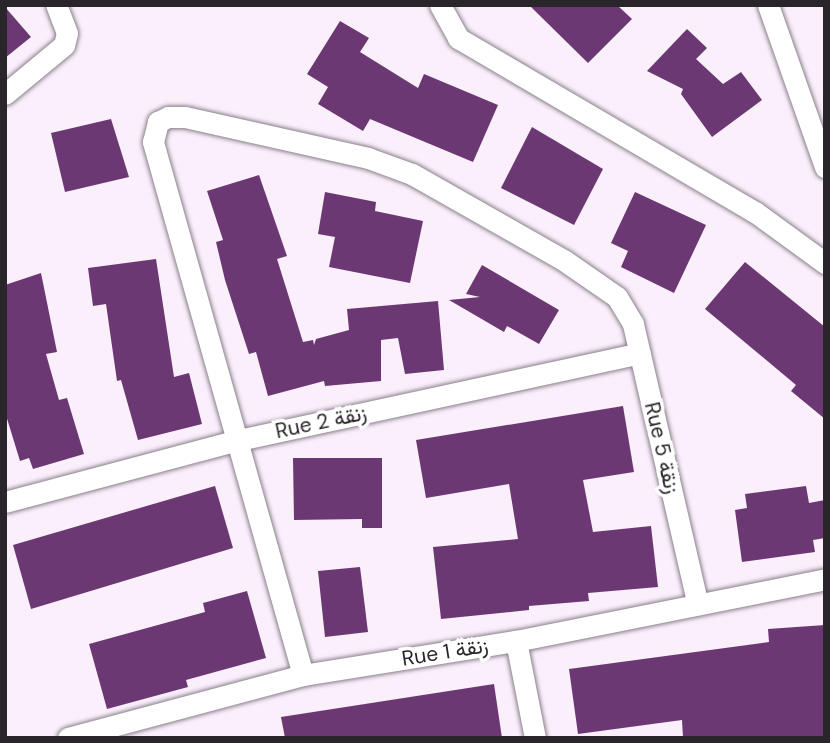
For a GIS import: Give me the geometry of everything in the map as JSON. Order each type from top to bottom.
[{"type":"street","points":[[5,94],[64,45],[67,33],[56,5]]},
{"type":"street","points":[[439,5],[458,38],[755,212],[825,263]]},
{"type":"street","points":[[768,5],[825,167]]},
{"type":"street","name":"Rue 5 زنقة","points":[[234,441],[153,142],[158,122],[168,117],[185,117],[368,158],[412,174],[565,261],[617,297],[633,324],[697,602]]},
{"type":"street","name":"Rue 2 زنقة","points":[[6,500],[234,441],[640,353]]},
{"type":"street","points":[[234,441],[303,676]]},
{"type":"street","name":"Rue 1 زنقة","points":[[68,738],[303,676],[516,641],[697,602],[825,579]]},
{"type":"street","points":[[516,641],[535,738]]},
{"type":"building","points":[[529,5],[617,5],[632,19],[588,63]]},
{"type":"building","points":[[5,7],[31,37],[5,58]]},
{"type":"building","points":[[340,21],[369,38],[360,52],[418,88],[424,74],[498,105],[473,162],[370,119],[363,131],[318,104],[328,87],[307,74]]},
{"type":"building","points":[[687,29],[707,48],[696,59],[723,84],[741,72],[762,100],[712,137],[681,94],[683,89],[647,71]]},
{"type":"building","points":[[111,119],[129,177],[65,192],[51,133]]},
{"type":"building","points":[[532,127],[603,169],[574,225],[501,188]]},
{"type":"building","points":[[259,175],[287,256],[277,259],[303,342],[313,340],[314,345],[316,339],[349,330],[347,309],[438,301],[444,370],[405,374],[398,338],[381,340],[381,381],[325,386],[324,381],[268,396],[256,352],[249,354],[225,280],[216,242],[223,240],[207,191]]},
{"type":"building","points":[[325,192],[376,202],[375,211],[423,221],[410,283],[329,267],[335,237],[318,234]]},
{"type":"building","points":[[635,192],[706,225],[674,293],[621,267],[628,251],[611,243]]},
{"type":"building","points":[[156,259],[174,377],[189,373],[202,424],[138,440],[121,380],[117,381],[106,304],[93,306],[88,268]]},
{"type":"building","points":[[745,262],[825,327],[825,419],[791,391],[796,385],[705,309]]},
{"type":"building","points":[[482,265],[559,310],[539,344],[507,326],[504,332],[449,300],[480,297],[466,294]]},
{"type":"building","points":[[41,273],[57,352],[46,354],[59,400],[67,398],[84,454],[33,469],[29,458],[20,461],[5,412],[5,285]]},
{"type":"building","points":[[623,406],[634,472],[583,480],[593,532],[651,526],[658,587],[588,593],[589,601],[529,606],[529,610],[441,619],[433,547],[518,539],[509,484],[426,498],[416,440]]},
{"type":"building","points":[[293,458],[382,458],[382,528],[362,528],[362,519],[294,520]]},
{"type":"building","points":[[215,486],[233,548],[31,609],[13,545]]},
{"type":"building","points":[[806,486],[809,503],[825,500],[825,538],[813,540],[815,552],[742,562],[735,510],[747,508],[745,494]]},
{"type":"building","points":[[360,567],[368,632],[325,637],[318,571]]},
{"type":"building","points":[[247,591],[266,658],[186,680],[188,687],[107,709],[89,644],[205,612],[203,603]]},
{"type":"building","points":[[825,625],[825,738],[683,738],[682,720],[578,734],[569,669],[769,642],[768,629]]},
{"type":"building","points":[[494,684],[502,738],[285,738],[281,717]]}]
